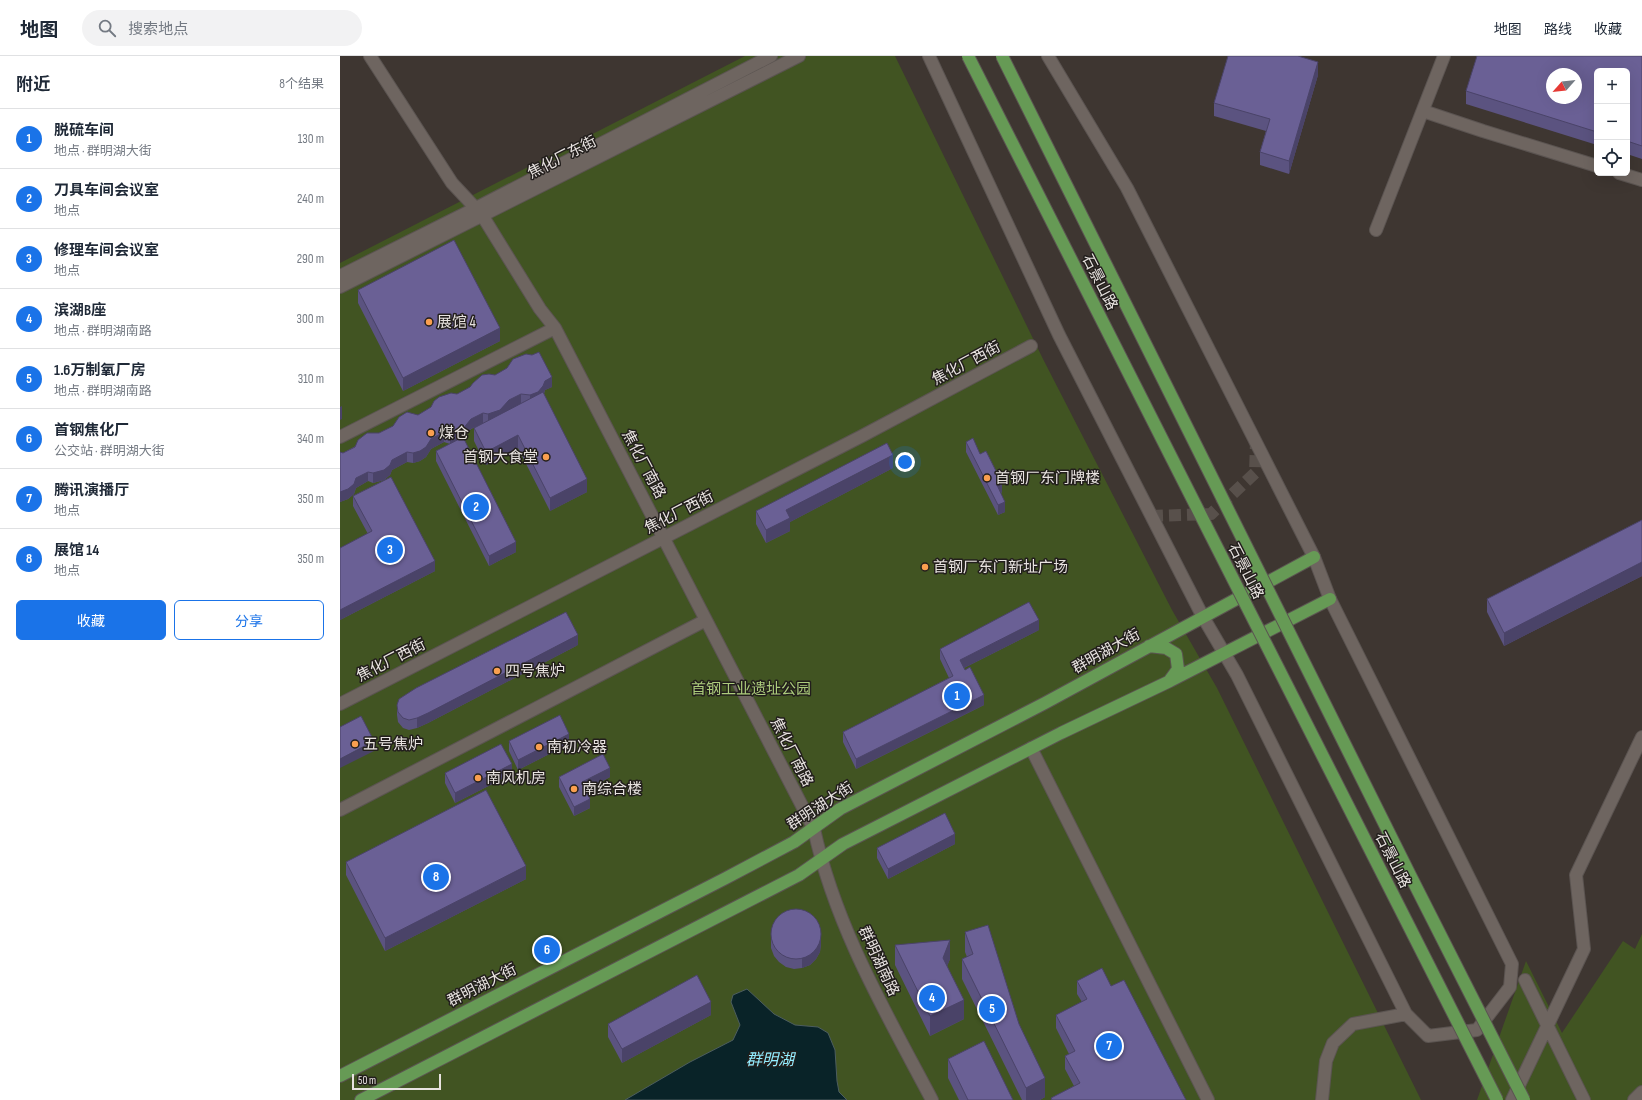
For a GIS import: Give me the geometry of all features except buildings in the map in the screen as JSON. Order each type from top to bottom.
[{"type":"main road","name":"石景山路","points":[[968,56],[1496,1100]]},
{"type":"main road","name":"石景山路","points":[[1002,56],[1410,875],[1524,1100]]},
{"type":"main road","name":"群明湖大街","points":[[340,1076],[794,842],[840,809],[1045,703],[1314,557]]},
{"type":"main road","points":[[361,1100],[799,875],[843,844],[1031,748],[1170,681],[1330,599]]},
{"type":"main road","points":[[1149,646],[1166,648],[1176,654],[1178,669],[1170,681]]},
{"type":"street","name":"焦化厂南路","points":[[370,56],[452,183],[479,212],[540,309],[555,328],[814,829]]},
{"type":"street","name":"焦化厂东街","points":[[340,287],[771,56]]},
{"type":"street","name":"焦化厂东街","points":[[340,276],[479,212],[800,56]]},
{"type":"street","points":[[929,56],[1059,335],[1203,617],[1241,682],[1406,1014],[1428,1036],[1477,1030],[1510,987],[1512,964],[1330,599],[1314,557],[1127,188],[1048,56]]},
{"type":"street","points":[[1376,230],[1444,56]]},
{"type":"street","points":[[1423,111],[1594,165]]},
{"type":"street","points":[[1629,176],[1642,180]]},
{"type":"street","points":[[340,437],[555,328]]},
{"type":"street","name":"焦化厂西街","points":[[340,704],[848,443],[1031,346]]},
{"type":"street","points":[[340,810],[706,620]]},
{"type":"street","points":[[1512,1100],[1584,949],[1576,875],[1642,737]]},
{"type":"street","points":[[1031,748],[1208,1100]]},
{"type":"street","name":"群明湖南路","points":[[814,829],[820,860],[828,883],[868,978],[932,1100]]},
{"type":"street","points":[[1525,980],[1584,1100]]},
{"type":"street","points":[[1322,1100],[1326,1061],[1333,1043],[1353,1024],[1406,1014]]},
{"type":"street","points":[[1634,1100],[1642,1092]]},
{"type":"green space","name":"首钢工业遗址公园","points":[[745,56],[895,56],[1043,359],[1172,610],[1217,688],[1421,1100],[340,1100],[340,263]]},
{"type":"green space","points":[[1642,934],[1642,1100],[1477,1100],[1526,961],[1562,1033],[1623,941],[1635,949]]},
{"type":"water","name":"群明湖","points":[[747,989],[774,1014],[795,1025],[818,1027],[828,1033],[835,1050],[839,1092],[847,1100],[625,1100],[690,1062],[733,1040],[740,1025],[731,1002],[733,995]]},
{"type":"tunnel","points":[[1151,516],[1211,514],[1255,473],[1256,442]]},
{"type":"place","name":"展馆 4","points":[[429,322]]},
{"type":"place","name":"煤仓","points":[[431,433]]},
{"type":"place","name":"首钢大食堂","points":[[546,457]]},
{"type":"place","name":"首钢厂东门牌楼","points":[[987,478]]},
{"type":"place","name":"刀具车间会议室","points":[[476,507]]},
{"type":"place","name":"修理车间会议室","points":[[390,550]]},
{"type":"place","name":"首钢厂东门新址广场","points":[[925,567]]},
{"type":"place","name":"四号焦炉","points":[[497,671]]},
{"type":"place","name":"脱硫车间","points":[[957,696]]},
{"type":"place","name":"五号焦炉","points":[[355,744]]},
{"type":"place","name":"南初冷器","points":[[539,747]]},
{"type":"place","name":"南风机房","points":[[478,778]]},
{"type":"place","name":"南综合楼","points":[[574,789]]},
{"type":"place","name":"展馆 14","points":[[436,877]]},
{"type":"place","name":"首钢焦化厂","points":[[547,950]]},
{"type":"place","name":"滨湖B座","points":[[932,998]]},
{"type":"place","name":"1.6万制氧厂房","points":[[992,1009]]},
{"type":"place","name":"腾讯演播厅","points":[[1109,1046]]}]
